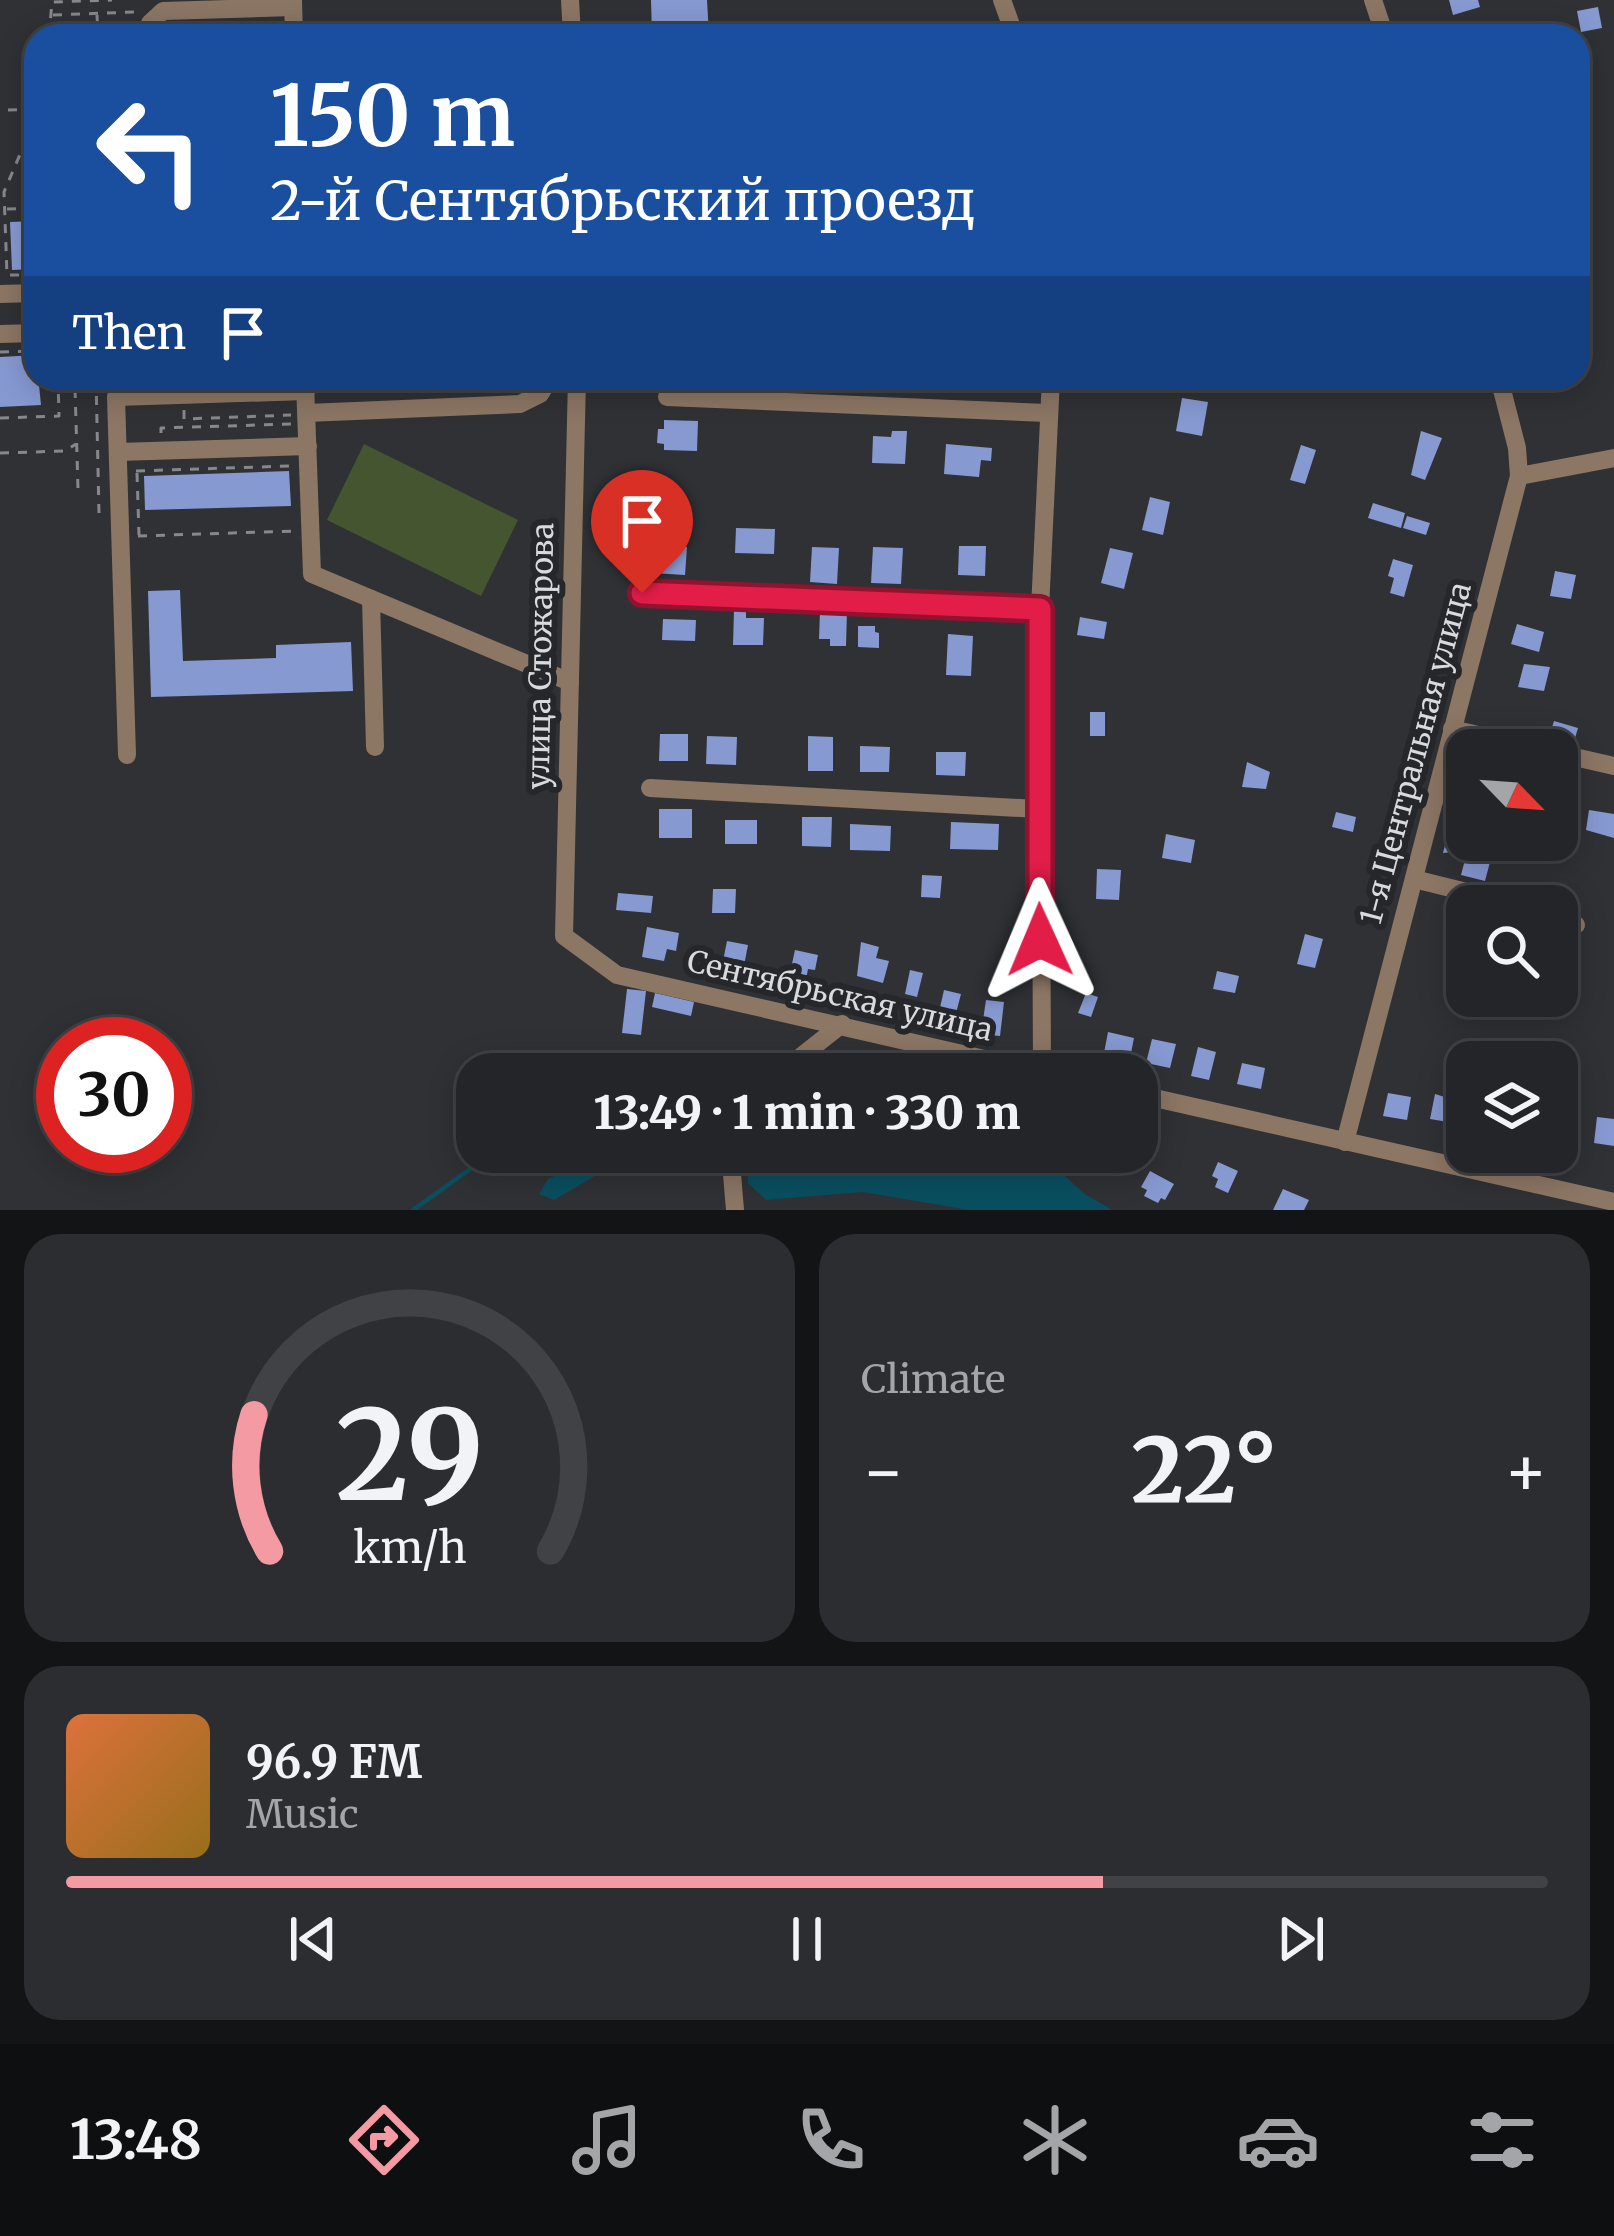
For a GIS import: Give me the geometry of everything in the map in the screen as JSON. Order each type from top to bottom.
[{"type":"street","points":[[150,24],[163,11],[293,4]]},
{"type":"street","points":[[116,390],[127,755]]},
{"type":"street","points":[[145,390],[184,394],[233,390]]},
{"type":"street","points":[[305,390],[299,414],[308,456],[312,574],[570,682]]},
{"type":"street","points":[[299,414],[520,404],[542,390]]},
{"type":"street","name":"улица Стожарова","points":[[577,390],[564,935],[617,975]]},
{"type":"street","points":[[1045,1053],[1038,808],[1040,609],[1050,390]]},
{"type":"street","name":"1-я Центральная улица","points":[[1452,729],[1519,476],[1502,390]]},
{"type":"street","points":[[667,397],[1048,413]]},
{"type":"street","points":[[118,452],[308,456]]},
{"type":"street","points":[[1519,476],[1614,458]]},
{"type":"street","points":[[642,593],[1040,609]]},
{"type":"street","points":[[371,599],[376,747]]},
{"type":"street","name":"1-я Центральная улица","points":[[1345,1142],[1446,753]]},
{"type":"street","points":[[1578,758],[1614,766]]},
{"type":"street","points":[[650,788],[1038,808]]},
{"type":"street","points":[[1414,879],[1446,887]]},
{"type":"street","name":"Сентябрьская улица","points":[[617,975],[963,1053]]},
{"type":"street","points":[[805,1053],[842,1024]]},
{"type":"street","points":[[1158,1099],[1614,1202]]},
{"type":"street","points":[[732,1173],[735,1210]]},
{"type":"path","points":[[52,24],[52,2],[112,0]]},
{"type":"path","points":[[52,15],[163,11]]},
{"type":"path","points":[[98,14],[98,24]]},
{"type":"path","points":[[8,110],[24,108]]},
{"type":"path","points":[[23,147],[4,192],[3,246],[7,275],[24,274]]},
{"type":"path","points":[[5,209],[24,208]]},
{"type":"path","points":[[58,390],[59,416]]},
{"type":"path","points":[[75,390],[78,489]]},
{"type":"path","points":[[96,390],[100,514]]},
{"type":"path","points":[[184,394],[184,419],[299,414]]},
{"type":"path","points":[[0,418],[76,416]]},
{"type":"path","points":[[0,454],[65,452],[76,442]]},
{"type":"path","points":[[308,456],[137,471],[139,536],[310,530]]},
{"type":"green space","points":[[364,444],[518,520],[481,596],[327,520]]},
{"type":"water","points":[[560,1173],[600,1173],[554,1200],[539,1194],[548,1179]]},
{"type":"water","points":[[748,1173],[1062,1173],[1112,1210],[969,1210],[863,1192],[766,1200],[748,1183]]},
{"type":"building","points":[[651,0],[707,0],[708,24],[652,24]]},
{"type":"building","points":[[1449,0],[1478,0],[1480,7],[1453,15]]},
{"type":"building","points":[[1598,7],[1602,28],[1590,30],[1590,24],[1579,24],[1577,11]]},
{"type":"building","points":[[24,221],[24,270],[12,270],[10,222]]},
{"type":"building","points":[[24,356],[24,390],[40,390],[41,405],[0,407],[0,357]]},
{"type":"building","points":[[1182,398],[1208,402],[1202,436],[1176,431]]},
{"type":"building","points":[[664,420],[698,421],[697,451],[664,450],[664,444],[657,443]]},
{"type":"building","points":[[892,431],[907,431],[905,464],[872,463],[873,436],[891,437]]},
{"type":"building","points":[[1421,431],[1442,438],[1425,480],[1411,475]]},
{"type":"building","points":[[946,444],[992,448],[991,461],[981,460],[979,477],[944,474]]},
{"type":"building","points":[[1301,445],[1316,450],[1305,484],[1290,480]]},
{"type":"building","points":[[289,471],[291,506],[145,510],[144,476]]},
{"type":"building","points":[[1150,497],[1170,502],[1163,535],[1142,530]]},
{"type":"building","points":[[1373,503],[1405,513],[1401,528],[1368,518]]},
{"type":"building","points":[[1407,516],[1430,523],[1426,535],[1403,528]]},
{"type":"building","points":[[736,528],[775,529],[774,554],[735,553]]},
{"type":"building","points":[[665,535],[679,536],[678,547],[687,547],[685,575],[653,573],[655,545],[665,546]]},
{"type":"building","points":[[959,546],[986,546],[985,576],[958,575]]},
{"type":"building","points":[[812,547],[839,548],[837,584],[810,582]]},
{"type":"building","points":[[873,547],[903,548],[901,584],[871,583]]},
{"type":"building","points":[[1110,548],[1133,553],[1124,589],[1101,583]]},
{"type":"building","points":[[1393,559],[1413,565],[1404,597],[1390,593]]},
{"type":"building","points":[[1555,571],[1576,575],[1571,599],[1550,596]]},
{"type":"building","points":[[180,590],[183,661],[276,658],[276,645],[351,642],[353,691],[151,697],[148,591]]},
{"type":"building","points":[[734,610],[746,610],[746,618],[764,618],[763,645],[733,645]]},
{"type":"building","points":[[820,611],[847,611],[846,646],[830,646],[830,639],[819,639]]},
{"type":"building","points":[[1080,617],[1107,622],[1104,639],[1077,635]]},
{"type":"building","points":[[663,619],[696,620],[695,641],[662,640]]},
{"type":"building","points":[[1517,624],[1544,632],[1539,652],[1511,644]]},
{"type":"building","points":[[858,626],[875,626],[879,648],[858,647]]},
{"type":"building","points":[[948,634],[973,636],[971,676],[946,675]]},
{"type":"building","points":[[1524,664],[1550,667],[1544,691],[1518,687]]},
{"type":"building","points":[[1090,712],[1105,712],[1105,736],[1090,736]]},
{"type":"building","points":[[1554,721],[1578,728],[1578,729],[1552,729]]},
{"type":"building","points":[[660,734],[688,734],[688,761],[659,761]]},
{"type":"building","points":[[707,736],[737,737],[736,765],[706,764]]},
{"type":"building","points":[[808,736],[833,737],[833,771],[808,771]]},
{"type":"building","points":[[860,746],[890,747],[889,772],[860,772]]},
{"type":"building","points":[[936,752],[966,752],[965,776],[936,775]]},
{"type":"building","points":[[1247,762],[1270,772],[1266,789],[1242,787]]},
{"type":"building","points":[[659,809],[692,809],[692,838],[659,838]]},
{"type":"building","points":[[1589,810],[1614,814],[1614,838],[1586,830]]},
{"type":"building","points":[[1336,812],[1356,817],[1353,832],[1332,827]]},
{"type":"building","points":[[802,817],[832,817],[831,847],[802,846]]},
{"type":"building","points":[[725,820],[757,820],[757,844],[725,844]]},
{"type":"building","points":[[951,822],[999,824],[998,850],[950,849]]},
{"type":"building","points":[[850,824],[891,826],[890,851],[850,850]]},
{"type":"building","points":[[1166,834],[1195,840],[1191,863],[1162,858]]},
{"type":"building","points":[[1465,861],[1490,862],[1485,881],[1461,875]]},
{"type":"building","points":[[1097,869],[1121,870],[1119,900],[1096,899]]},
{"type":"building","points":[[922,875],[942,876],[940,898],[921,897]]},
{"type":"building","points":[[713,889],[736,889],[735,913],[712,913]]},
{"type":"building","points":[[618,893],[653,896],[651,913],[616,910]]},
{"type":"building","points":[[647,927],[679,933],[676,951],[667,949],[664,961],[642,957]]},
{"type":"building","points":[[1305,934],[1323,939],[1315,968],[1297,964]]},
{"type":"building","points":[[727,941],[748,945],[742,976],[721,971]]},
{"type":"building","points":[[861,942],[879,947],[876,958],[889,961],[883,983],[857,976]]},
{"type":"building","points":[[795,950],[818,955],[815,970],[808,969],[804,990],[787,987]]},
{"type":"building","points":[[910,970],[923,973],[917,997],[905,994]]},
{"type":"building","points":[[1217,971],[1239,976],[1235,993],[1213,989]]},
{"type":"building","points":[[627,989],[646,991],[641,1035],[622,1033]]},
{"type":"building","points":[[944,990],[961,994],[955,1017],[939,1012]]},
{"type":"building","points":[[655,993],[694,1002],[691,1016],[652,1007]]},
{"type":"building","points":[[1086,993],[1098,997],[1091,1017],[1078,1013]]},
{"type":"building","points":[[986,1000],[1004,1002],[1000,1036],[981,1034]]},
{"type":"building","points":[[1108,1032],[1134,1038],[1131,1053],[1104,1053]]},
{"type":"building","points":[[1152,1039],[1176,1044],[1170,1068],[1158,1066],[1158,1053],[1148,1053]]},
{"type":"building","points":[[1198,1047],[1216,1052],[1209,1080],[1191,1076]]},
{"type":"building","points":[[1242,1063],[1265,1068],[1261,1089],[1237,1084]]},
{"type":"building","points":[[1388,1093],[1411,1097],[1407,1120],[1383,1116]]},
{"type":"building","points":[[1435,1094],[1446,1097],[1446,1122],[1430,1119]]},
{"type":"building","points":[[1597,1117],[1614,1119],[1614,1146],[1594,1143]]},
{"type":"building","points":[[1218,1162],[1238,1171],[1228,1193],[1215,1187],[1218,1179],[1212,1176]]},
{"type":"building","points":[[1149,1173],[1174,1184],[1158,1203],[1144,1196],[1147,1190],[1141,1187]]},
{"type":"building","points":[[1283,1189],[1309,1200],[1304,1210],[1273,1210]]},
{"type":"waterway","points":[[413,1210],[465,1173]]},
{"type":"route","points":[[642,593],[1040,609],[1040,940]]}]
